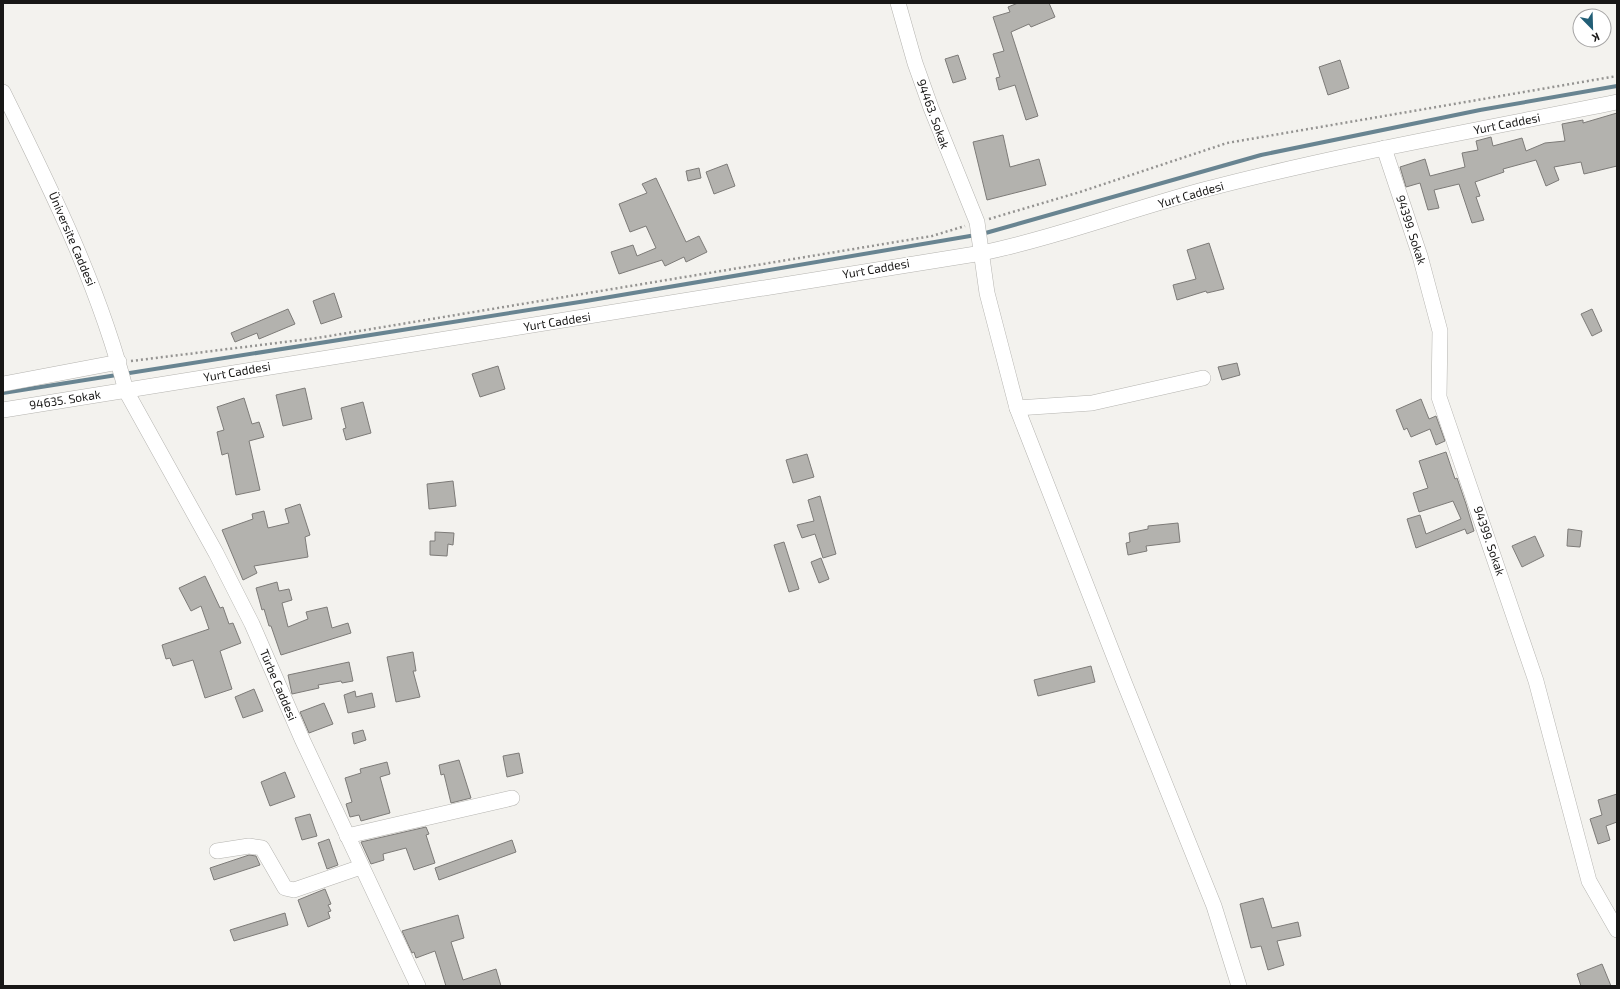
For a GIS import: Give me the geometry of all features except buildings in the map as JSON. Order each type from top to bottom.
[{"type":"street","name":"94463. Sokak","points":[[898,3],[915,63],[949,155],[976,222],[987,293],[1017,408],[1124,682],[1214,906],[1239,986]]},
{"type":"street","name":"Üniversite Caddesi","points":[[3,92],[67,224],[94,288],[119,362],[126,391]]},
{"type":"street","name":"Yurt Caddesi","points":[[126,391],[371,350],[780,287],[982,253],[1046,238],[1203,190],[1384,148],[1617,102]]},
{"type":"street","name":"94399. Sokak","points":[[1384,148],[1420,256],[1440,331],[1439,397],[1536,681],[1589,881],[1617,930]]},
{"type":"street","points":[[3,384],[119,362]]},
{"type":"street","points":[[1017,408],[1092,403],[1203,378]]},
{"type":"street","name":"94635. Sokak","points":[[3,410],[126,391]]},
{"type":"street","name":"Türbe Caddesi","points":[[126,391],[180,485],[237,593],[361,867],[418,986]]},
{"type":"street","points":[[347,836],[512,798]]},
{"type":"street","points":[[217,851],[249,846],[262,848],[285,888],[294,890],[361,867]]},
{"type":"path","points":[[119,362],[317,338],[932,236],[1080,192],[1227,143],[1617,76]]},
{"type":"waterway","points":[[982,234],[1261,155],[1480,110],[1617,86]]},
{"type":"waterway","points":[[3,393],[586,301],[976,235]]}]
